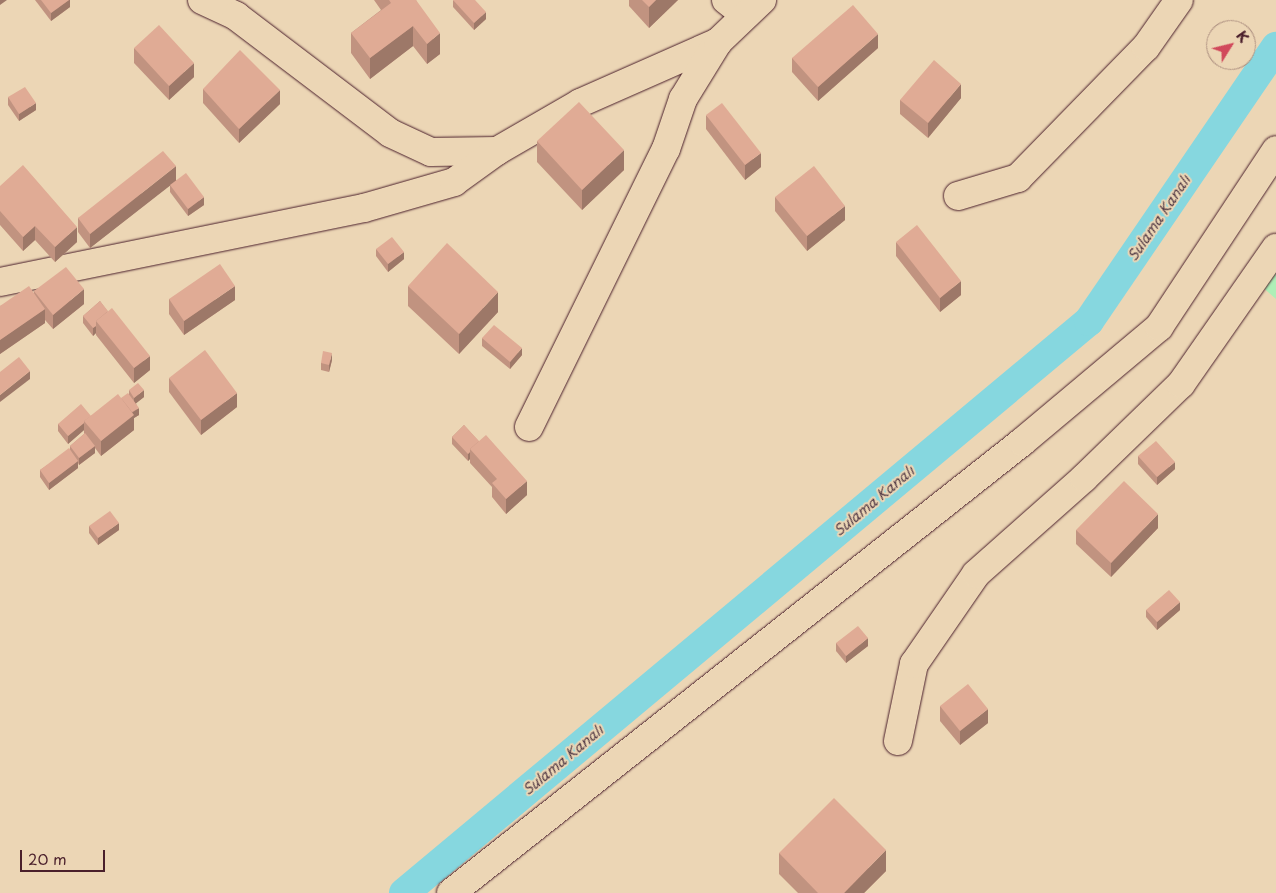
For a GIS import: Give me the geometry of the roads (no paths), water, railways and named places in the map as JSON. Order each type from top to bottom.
[{"type":"street","points":[[202,0],[236,16],[390,133],[430,152],[497,151]]},
{"type":"street","points":[[958,196],[1018,178],[1146,47],[1179,0]]},
{"type":"street","points":[[529,427],[666,149],[682,99],[744,5]]},
{"type":"street","points":[[0,282],[364,208],[454,182],[497,151],[580,103],[718,42]]},
{"type":"street","points":[[451,893],[1022,442],[1159,327],[1276,150]]},
{"type":"street","points":[[898,741],[914,664],[976,574],[1084,478],[1181,384],[1276,248]]},
{"type":"waterway","name":"Sulama Kanalı","points":[[404,893],[1089,321],[1276,47]]}]
